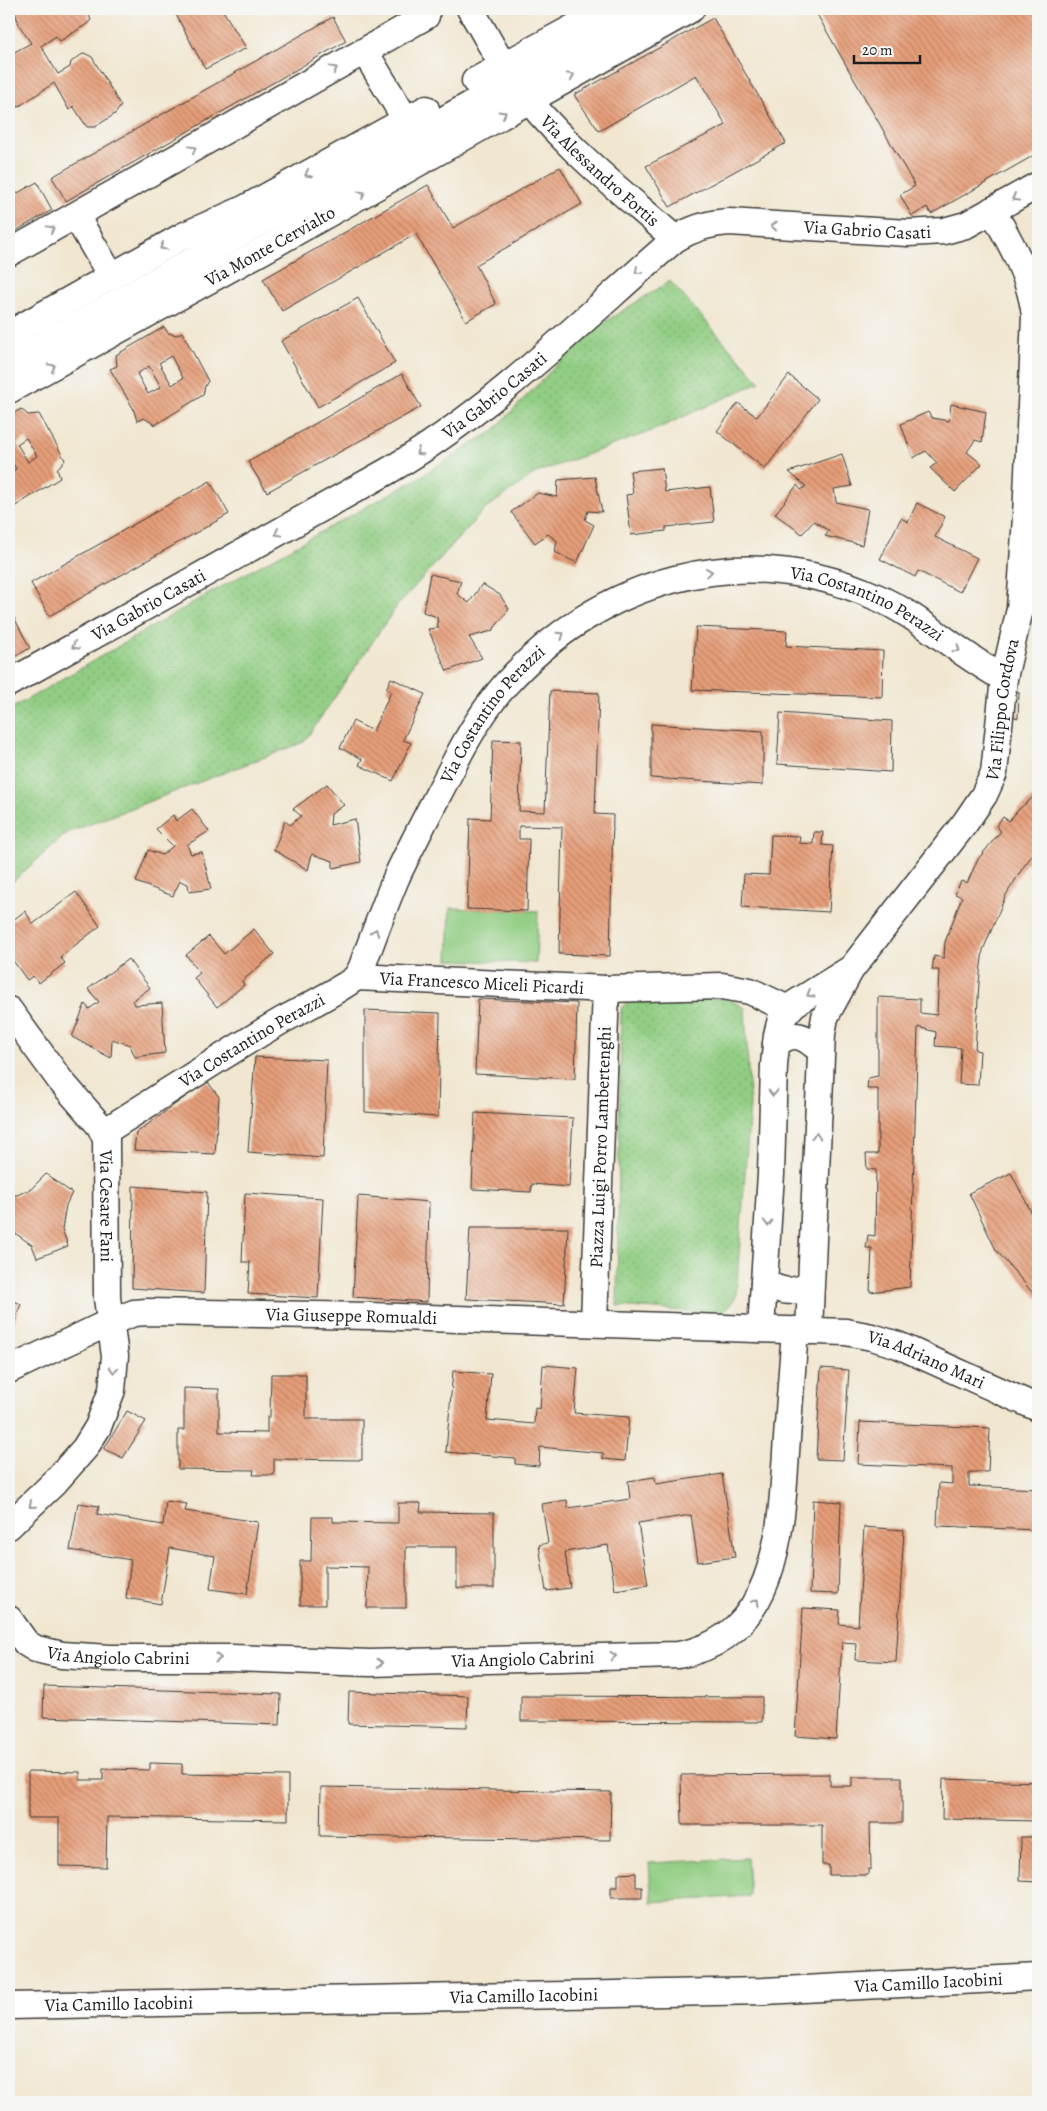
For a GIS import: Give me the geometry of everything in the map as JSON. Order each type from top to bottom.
[{"type":"street","name":"Via Alessandro Fortis","points":[[470,9],[515,82],[591,165],[675,239]]},
{"type":"street","points":[[515,82],[555,37],[608,9]]},
{"type":"street","points":[[515,82],[551,65],[653,9]]},
{"type":"street","points":[[9,334],[110,276],[202,227],[244,209],[406,120],[515,82],[691,9]]},
{"type":"street","points":[[9,253],[426,16]]},
{"type":"street","points":[[365,52],[406,120]]},
{"type":"street","name":"Via Monte Cervialto","points":[[9,363],[515,82]]},
{"type":"street","name":"Via Monte Cervialto","points":[[9,390],[262,251],[515,82]]},
{"type":"street","name":"Via Gabrio Casati","points":[[9,683],[388,471],[445,436],[512,382],[675,239],[693,230],[721,223],[908,233],[927,232],[961,227],[1038,185]]},
{"type":"street","name":"Via Filippo Cordova","points":[[788,1009],[852,968],[965,823],[989,786],[996,761],[1004,678],[1020,609],[1035,316],[1033,299],[1026,278],[992,210]]},
{"type":"street","points":[[76,216],[110,276]]},
{"type":"street","name":"Via Costantino Perazzi","points":[[104,1132],[258,1034],[357,977],[397,876],[456,761],[489,705],[506,684],[546,645],[586,617],[628,595],[684,576],[733,569],[783,571],[822,578],[844,584],[886,602],[982,666],[1004,678]]},
{"type":"street","points":[[594,1323],[802,1330],[810,1285],[820,1050],[825,1017],[844,986],[852,968]]},
{"type":"street","name":"Via Francesco Miceli Picardi","points":[[357,977],[606,989]]},
{"type":"street","points":[[606,989],[730,987],[750,991],[788,1009],[781,1019],[776,1044],[761,1329]]},
{"type":"street","name":"Piazza Luigi Porro Lambertenghi","points":[[594,1323],[606,989]]},
{"type":"street","name":"Via Cesare Fani","points":[[9,1010],[60,1080],[96,1120],[104,1132],[107,1147],[107,1298],[110,1322]]},
{"type":"street","points":[[776,1044],[791,1036],[796,1036],[807,1039],[820,1050]]},
{"type":"street","points":[[764,1282],[782,1291],[792,1292],[810,1285]]},
{"type":"street","name":"Via Giuseppe Romualdi","points":[[110,1322],[134,1313],[159,1311],[594,1323]]},
{"type":"street","points":[[9,1370],[110,1322],[115,1356],[114,1378],[110,1399],[98,1427],[69,1467],[39,1499],[9,1526]]},
{"type":"street","name":"Via Adriano Mari","points":[[802,1330],[846,1332],[885,1340],[1038,1408]]},
{"type":"street","name":"Via Angiolo Cabrini","points":[[9,1619],[26,1643],[36,1649],[62,1655],[109,1658],[230,1658],[370,1663],[678,1654],[705,1647],[728,1633],[754,1606],[768,1577],[775,1555],[781,1524],[802,1330]]},
{"type":"street","name":"Via Camillo Iacobini","points":[[9,2006],[764,1991],[1038,1977]]},
{"type":"green space","points":[[670,281],[760,382],[652,431],[536,473],[484,510],[397,606],[304,742],[67,833],[9,885],[9,710],[203,597],[415,480],[493,431],[587,333]]},
{"type":"green space","points":[[450,908],[538,911],[536,963],[448,960]]},
{"type":"green space","points":[[632,997],[727,998],[745,1008],[750,1105],[736,1297],[722,1314],[617,1306],[621,1009]]},
{"type":"green space","points":[[747,1858],[750,1896],[652,1902],[649,1863]]},
{"type":"building","points":[[14,9],[86,9],[91,20],[87,24],[60,41],[56,36],[41,46],[58,74],[70,67],[71,62],[84,53],[92,57],[121,106],[115,114],[95,127],[87,127],[73,106],[69,110],[54,83],[15,109],[9,109],[9,55],[31,43],[19,25]]},
{"type":"building","points":[[173,9],[222,9],[246,48],[205,69]]},
{"type":"building","points":[[814,9],[1038,9],[1038,153],[931,214],[927,207],[912,216],[900,195],[915,186]]},
{"type":"building","points":[[333,17],[346,41],[66,201],[52,177]]},
{"type":"building","points":[[713,18],[786,143],[670,207],[646,166],[726,125],[696,75],[599,131],[574,95]]},
{"type":"building","points":[[560,167],[582,204],[476,265],[496,304],[466,321],[416,234],[282,311],[263,279],[428,185],[453,228]]},
{"type":"building","points":[[37,182],[52,210],[9,235],[9,198]]},
{"type":"building","points":[[358,298],[395,363],[318,407],[281,341]]},
{"type":"building","points":[[164,327],[168,333],[177,335],[182,332],[208,381],[203,395],[155,425],[144,418],[137,421],[133,408],[110,369],[117,366],[116,355]],"holes":[[[171,356],[183,378],[172,385],[159,363]],[[149,366],[161,387],[148,394],[137,374]]]},
{"type":"building","points":[[402,374],[421,407],[267,492],[248,462]]},
{"type":"building","points":[[789,375],[818,399],[765,469],[717,431],[738,403],[757,417]]},
{"type":"building","points":[[951,404],[986,412],[982,442],[975,440],[967,452],[982,464],[955,492],[930,468],[937,463],[926,451],[913,458],[901,424],[928,412],[932,418],[949,421]]},
{"type":"building","points":[[21,409],[28,415],[39,414],[65,460],[57,469],[60,478],[14,507],[9,503],[9,474],[16,469],[9,457],[9,416]],"holes":[[[26,438],[37,456],[28,462],[17,444]]]},
{"type":"building","points":[[842,454],[852,486],[834,489],[836,502],[868,509],[862,545],[825,536],[829,531],[814,521],[802,534],[775,514],[797,485],[801,490],[806,486],[789,472]]},
{"type":"building","points":[[662,468],[665,492],[710,487],[714,522],[666,527],[666,531],[631,535],[626,495],[633,494],[630,471]]},
{"type":"building","points":[[595,477],[602,512],[588,511],[585,520],[594,525],[577,563],[555,552],[557,541],[548,534],[535,543],[511,512],[538,493],[557,497],[558,480]]},
{"type":"building","points":[[210,481],[229,514],[49,616],[31,583]]},
{"type":"building","points":[[917,503],[945,517],[935,537],[977,558],[960,592],[918,571],[915,577],[880,559],[901,518],[908,522]]},
{"type":"building","points":[[430,574],[461,581],[457,594],[469,603],[482,584],[500,595],[509,609],[492,631],[469,637],[482,658],[447,671],[428,629],[438,628],[437,617],[423,612]]},
{"type":"building","points":[[9,608],[30,648],[9,660]]},
{"type":"building","points":[[696,627],[787,631],[786,646],[883,651],[882,697],[692,690]]},
{"type":"building","points":[[391,678],[425,694],[403,740],[411,743],[393,781],[359,765],[362,759],[340,748],[353,721],[373,731],[391,692],[386,689]]},
{"type":"building","points":[[550,691],[599,693],[595,814],[613,815],[610,956],[559,954],[562,827],[519,826],[519,839],[529,839],[527,911],[467,909],[470,818],[490,819],[493,740],[521,741],[519,811],[545,812]]},
{"type":"building","points":[[1013,692],[1019,692],[1018,718],[1010,715]]},
{"type":"building","points":[[780,713],[892,721],[891,772],[777,764]]},
{"type":"building","points":[[651,724],[763,731],[763,785],[651,778]]},
{"type":"building","points":[[327,784],[344,805],[331,814],[330,825],[355,819],[361,862],[333,868],[333,861],[312,854],[308,870],[274,850],[285,821],[290,825],[301,816],[293,809]]},
{"type":"building","points":[[1037,794],[1038,848],[1006,895],[983,950],[975,1050],[980,1051],[978,1085],[959,1084],[961,1048],[935,1046],[936,1032],[918,1027],[910,1287],[870,1292],[872,1248],[866,1248],[868,1235],[875,1236],[876,1170],[867,1169],[866,1154],[878,1154],[878,1089],[867,1089],[868,1078],[878,1076],[878,997],[920,999],[920,1013],[937,1015],[939,970],[932,970],[934,956],[944,958],[945,942],[962,897],[955,894],[961,881],[967,883],[978,859],[1001,831],[996,826],[1003,817],[1009,821],[1019,809]]},
{"type":"building","points":[[192,809],[209,831],[187,845],[191,854],[202,852],[211,889],[189,892],[188,884],[180,881],[173,896],[136,882],[148,850],[162,855],[173,846],[156,829],[173,815],[176,821]]},
{"type":"building","points":[[814,832],[823,832],[822,845],[833,846],[829,912],[742,907],[744,874],[769,875],[771,835],[800,836],[799,843],[813,844]]},
{"type":"building","points":[[76,892],[100,926],[60,957],[65,963],[39,983],[33,976],[27,980],[9,955],[9,947],[11,945],[9,942],[9,923],[25,911],[33,924]]},
{"type":"building","points":[[254,929],[274,954],[242,981],[244,985],[217,1007],[194,978],[200,973],[186,955],[209,936],[224,954]]},
{"type":"building","points":[[128,959],[150,988],[132,1001],[135,1005],[162,1003],[165,1053],[135,1057],[130,1045],[112,1039],[111,1058],[72,1037],[85,1004],[89,1009],[99,1002],[88,989]]},
{"type":"building","points":[[478,999],[577,1003],[575,1079],[475,1074]]},
{"type":"building","points":[[365,1010],[440,1013],[438,1117],[365,1112]]},
{"type":"building","points":[[255,1057],[327,1060],[323,1158],[248,1152]]},
{"type":"building","points":[[207,1081],[219,1097],[215,1154],[134,1150],[136,1133]]},
{"type":"building","points":[[475,1113],[573,1118],[569,1187],[532,1184],[531,1192],[472,1189]]},
{"type":"building","points":[[1011,1173],[1038,1225],[1038,1299],[996,1250],[969,1193]]},
{"type":"building","points":[[46,1174],[72,1193],[66,1205],[62,1229],[68,1246],[37,1258],[32,1245],[9,1229],[9,1195],[17,1195],[31,1189]]},
{"type":"building","points":[[133,1186],[207,1192],[204,1293],[132,1288]]},
{"type":"building","points":[[245,1193],[323,1198],[318,1298],[248,1294],[250,1262],[242,1262]]},
{"type":"building","points":[[358,1196],[429,1202],[427,1302],[353,1297]]},
{"type":"building","points":[[470,1228],[568,1228],[564,1304],[466,1299]]},
{"type":"building","points":[[9,1299],[21,1304],[9,1337]]},
{"type":"building","points":[[543,1365],[578,1368],[574,1413],[629,1417],[625,1461],[603,1459],[603,1453],[540,1447],[539,1466],[515,1464],[515,1458],[446,1452],[453,1371],[491,1374],[487,1420],[534,1424],[535,1408],[540,1409]]},
{"type":"building","points":[[821,1368],[849,1370],[843,1460],[816,1459]]},
{"type":"building","points":[[271,1374],[306,1374],[306,1419],[362,1419],[362,1460],[274,1459],[274,1475],[253,1475],[254,1470],[178,1469],[178,1430],[184,1430],[184,1388],[219,1389],[219,1432],[267,1433],[267,1417],[270,1417]]},
{"type":"building","points":[[127,1411],[146,1421],[123,1458],[104,1449]]},
{"type":"building","points":[[860,1422],[990,1428],[988,1472],[969,1472],[969,1486],[1038,1489],[1038,1530],[937,1526],[939,1483],[952,1484],[952,1468],[858,1464]]},
{"type":"building","points":[[722,1474],[735,1557],[698,1562],[691,1515],[638,1523],[648,1585],[615,1590],[608,1545],[565,1552],[570,1588],[546,1591],[539,1545],[548,1543],[542,1504],[567,1500],[568,1508],[630,1499],[628,1481],[655,1477],[656,1484]]},
{"type":"building","points":[[813,1500],[841,1502],[838,1594],[810,1593]]},
{"type":"building","points":[[166,1501],[187,1504],[185,1511],[258,1522],[247,1594],[210,1589],[215,1556],[170,1548],[161,1604],[126,1598],[131,1560],[70,1550],[78,1503],[99,1506],[97,1514],[163,1525]]},
{"type":"building","points":[[398,1503],[421,1503],[420,1512],[494,1513],[494,1588],[457,1588],[457,1547],[406,1547],[406,1608],[367,1608],[368,1567],[325,1566],[325,1605],[300,1605],[300,1561],[311,1561],[312,1517],[333,1517],[333,1522],[398,1523]]},
{"type":"building","points":[[864,1527],[904,1530],[896,1662],[855,1660],[856,1643],[842,1642],[836,1739],[795,1736],[803,1608],[840,1610],[839,1624],[858,1626]]},
{"type":"building","points":[[44,1686],[281,1694],[280,1725],[43,1717]]},
{"type":"building","points":[[349,1692],[468,1696],[467,1727],[348,1724]]},
{"type":"building","points":[[521,1696],[762,1697],[762,1722],[521,1721]]},
{"type":"building","points":[[150,1763],[182,1764],[182,1774],[288,1776],[288,1820],[107,1817],[106,1867],[59,1866],[59,1818],[28,1818],[28,1771],[80,1772],[80,1780],[103,1780],[103,1769],[150,1770]]},
{"type":"building","points":[[830,1774],[830,1786],[852,1786],[852,1777],[902,1777],[902,1823],[870,1823],[871,1869],[868,1869],[868,1875],[829,1875],[829,1865],[822,1865],[822,1825],[682,1825],[681,1775]]},
{"type":"building","points":[[943,1779],[1038,1782],[1038,1821],[942,1819]]},
{"type":"building","points":[[321,1787],[611,1792],[610,1840],[320,1836]]},
{"type":"building","points":[[1021,1837],[1038,1837],[1038,1882],[1020,1881]]},
{"type":"building","points":[[636,1873],[636,1887],[642,1887],[642,1898],[611,1898],[611,1887],[618,1887],[618,1874]]}]
